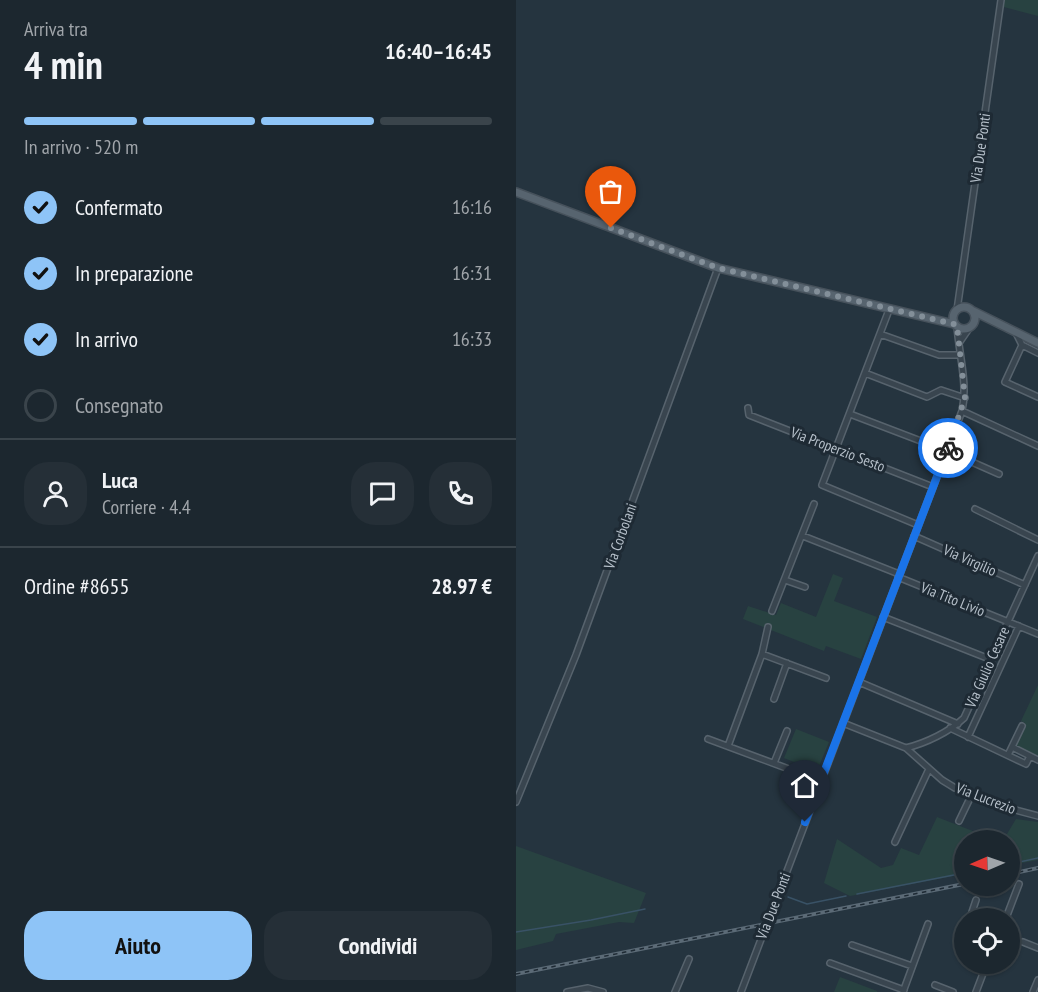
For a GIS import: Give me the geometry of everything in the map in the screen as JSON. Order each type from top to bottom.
[{"type":"main road","points":[[516,192],[718,268],[955,325],[972,326],[986,322],[996,324]]},
{"type":"main road","points":[[944,322],[958,312],[973,311],[1038,343]]},
{"type":"main road","points":[[972,326],[976,319],[973,311]]},
{"type":"main road","points":[[955,325],[958,312]]},
{"type":"street","name":"Via Due Ponti","points":[[958,312],[958,296],[1001,0]]},
{"type":"street","name":"Via Corbolani","points":[[516,802],[576,655],[718,268]]},
{"type":"street","points":[[889,310],[822,485],[918,525]]},
{"type":"street","name":"Via Due Ponti","points":[[741,992],[962,411],[965,398],[955,325]]},
{"type":"street","points":[[879,334],[939,355],[958,351],[961,337],[972,326]]},
{"type":"street","points":[[1016,333],[1022,345],[1038,353]]},
{"type":"street","points":[[1022,345],[1005,382],[1038,397]]},
{"type":"street","points":[[865,373],[927,397],[941,390],[965,398]]},
{"type":"street","name":"Via Properzio Sesto","points":[[748,408],[749,415],[933,487]]},
{"type":"street","points":[[962,411],[1038,446]]},
{"type":"street","points":[[850,414],[947,450],[999,474]]},
{"type":"street","points":[[772,611],[814,504]]},
{"type":"street","points":[[975,509],[1038,540]]},
{"type":"street","name":"Via Tito Livio","points":[[803,536],[1038,634]]},
{"type":"street","name":"Via Virgilio","points":[[914,536],[1025,585]]},
{"type":"street","name":"Via Giulio Cesare","points":[[906,748],[920,745],[964,718],[1038,556]]},
{"type":"street","points":[[785,579],[805,587]]},
{"type":"street","points":[[883,617],[992,660]]},
{"type":"street","name":"Via Giulio Cesare","points":[[968,736],[1019,626]]},
{"type":"street","points":[[728,746],[762,654],[768,627]]},
{"type":"street","points":[[762,654],[826,678]]},
{"type":"street","points":[[774,699],[787,663]]},
{"type":"street","points":[[859,682],[958,723]]},
{"type":"street","name":"Via Lucrezio","points":[[843,723],[906,748],[955,788],[1038,816]]},
{"type":"street","points":[[1008,755],[1022,726]]},
{"type":"street","points":[[950,728],[1026,764],[1030,756]]},
{"type":"street","points":[[774,763],[787,731]]},
{"type":"street","points":[[708,739],[821,781]]},
{"type":"street","points":[[1012,747],[1038,760]]},
{"type":"street","points":[[895,842],[929,769]]},
{"type":"street","points":[[959,821],[972,794]]},
{"type":"street","points":[[973,908],[976,900]]},
{"type":"street","points":[[830,963],[903,991],[928,924]]},
{"type":"street","points":[[1023,942],[1038,948]]},
{"type":"street","points":[[852,945],[912,966]]},
{"type":"street","points":[[675,992],[689,960]]},
{"type":"street","points":[[976,992],[983,974]]},
{"type":"street","points":[[1033,992],[1038,980]]},
{"type":"street","points":[[934,985],[953,992]]},
{"type":"street","points":[[567,992],[588,988],[603,992]]},
{"type":"green space","points":[[1001,0],[1038,0],[1038,16],[1000,6]]},
{"type":"green space","points":[[833,574],[843,578],[834,601],[877,617],[861,659],[826,646],[824,651],[743,619],[748,606],[776,615],[781,603],[816,617]]},
{"type":"green space","points":[[1038,685],[1038,756],[1015,745],[1025,723],[1021,721]]},
{"type":"green space","points":[[796,729],[829,742],[817,771],[784,758]]},
{"type":"green space","points":[[937,817],[970,830],[954,830],[954,876],[850,896],[824,883],[837,839],[881,868],[893,865],[901,848],[919,855]]},
{"type":"green space","points":[[1016,819],[1038,822],[1038,860],[1020,863],[1020,830],[1009,830]]},
{"type":"green space","points":[[516,846],[646,893],[634,923],[619,922],[556,934],[553,941],[516,950]]},
{"type":"green space","points":[[840,977],[877,991],[877,992],[834,992]]},
{"type":"waterway","points":[[1020,862],[1038,858]]},
{"type":"waterway","points":[[857,894],[954,875]]},
{"type":"waterway","points":[[788,897],[807,904],[846,896]]},
{"type":"waterway","points":[[516,932],[645,909]]},
{"type":"railway","points":[[1020,872],[1038,868]]},
{"type":"railway","points":[[516,974],[954,886]]},
{"type":"way so far","points":[[611,228],[718,268],[954,324],[957,326],[965,398],[948,448]]},
{"type":"route","points":[[805,822],[948,448]]}]
